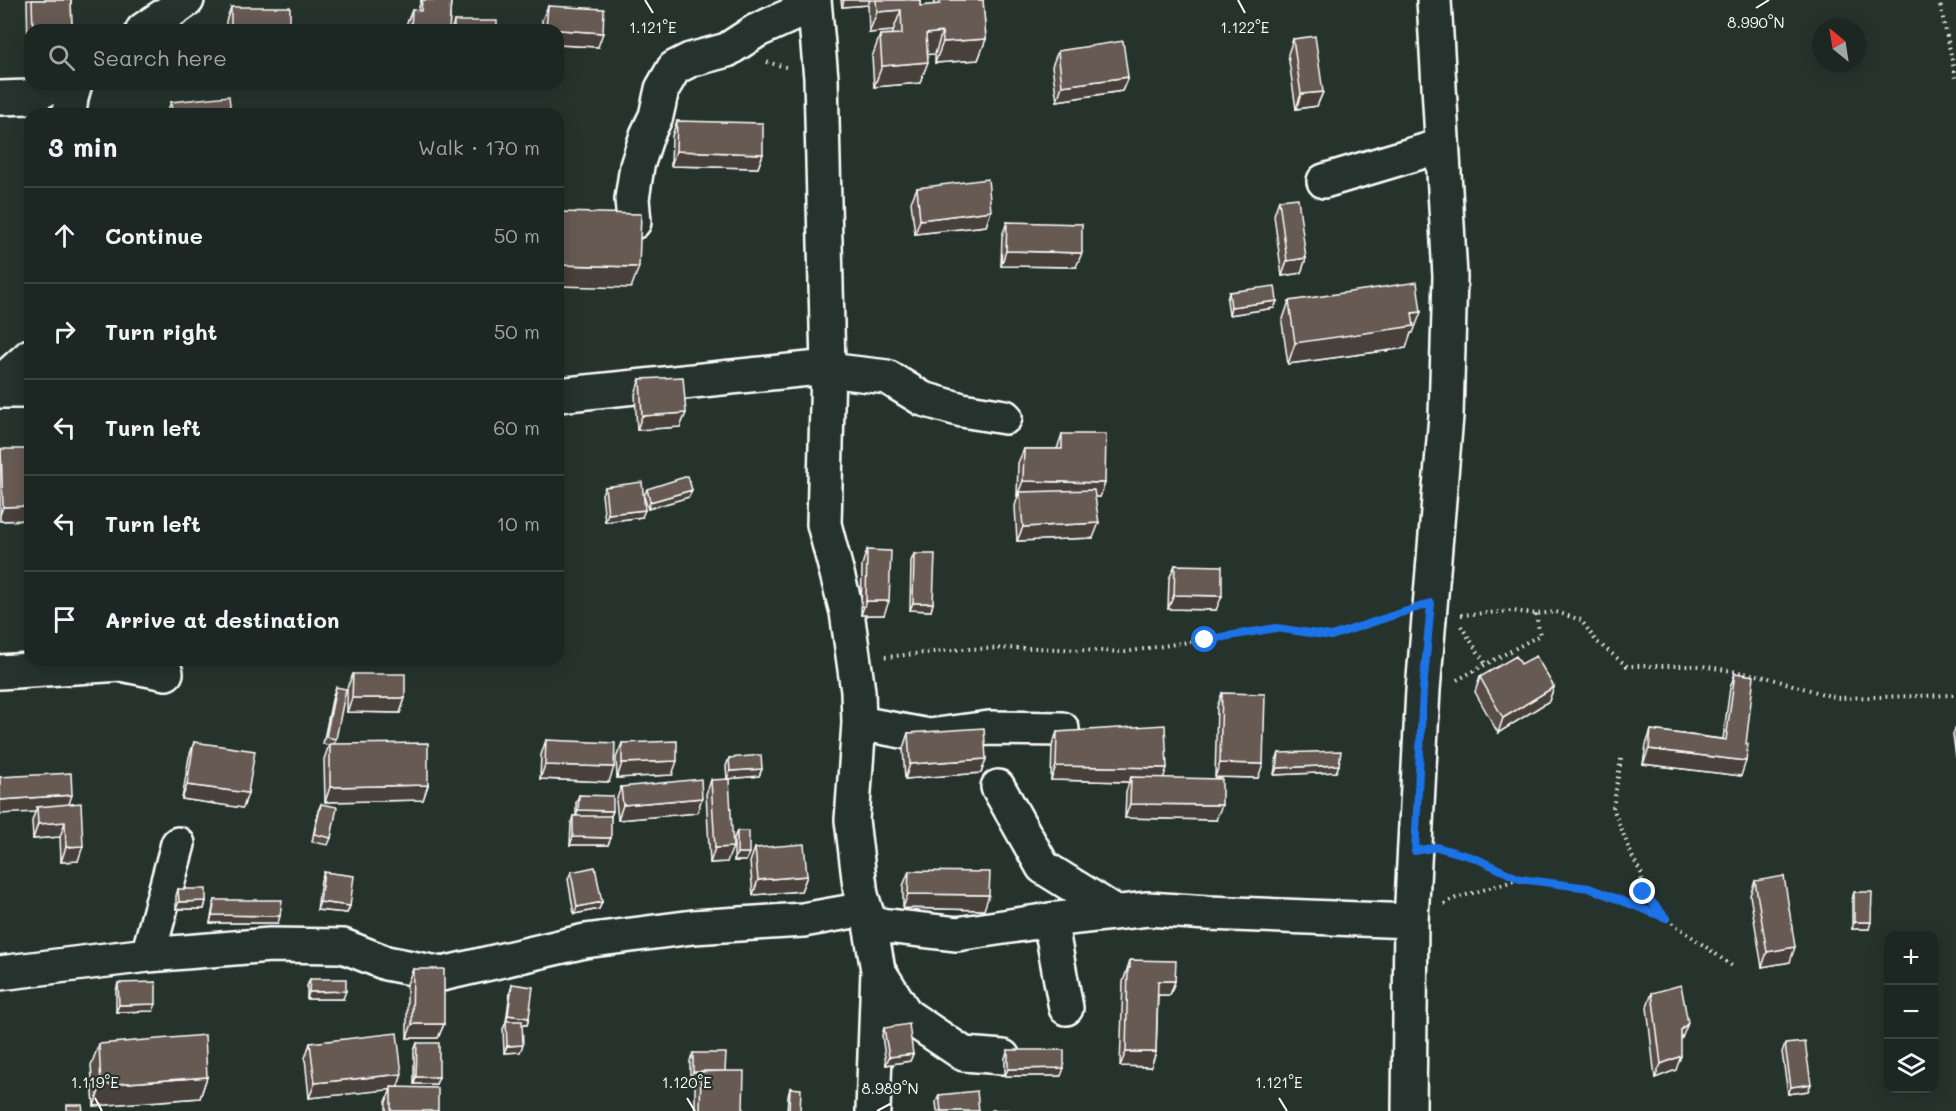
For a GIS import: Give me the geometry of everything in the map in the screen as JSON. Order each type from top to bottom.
[{"type":"street","points":[[152,24],[187,0]]},
{"type":"street","points":[[1409,1111],[1411,921],[1423,690],[1438,614],[1450,276],[1434,0]]},
{"type":"street","points":[[634,222],[632,200],[637,166],[656,116],[662,89],[674,68],[690,60],[727,50],[756,31],[814,2],[821,78],[828,367],[824,524],[847,612],[854,660],[859,723],[852,820],[861,895],[868,917],[878,970],[873,1111]]},
{"type":"street","points":[[0,98],[29,97],[44,90]]},
{"type":"street","points":[[70,108],[73,90]]},
{"type":"street","points":[[1324,180],[1441,146]]},
{"type":"street","points":[[0,383],[24,361]]},
{"type":"street","points":[[564,394],[828,367],[836,371],[887,377],[923,399],[962,410],[1005,417]]},
{"type":"street","points":[[0,391],[24,391]]},
{"type":"street","points":[[0,672],[91,666]]},
{"type":"street","points":[[132,666],[166,672]]},
{"type":"street","points":[[859,723],[929,736],[989,728],[1062,729]]},
{"type":"street","points":[[998,787],[1043,867],[1115,912]]},
{"type":"street","points":[[148,955],[178,844]]},
{"type":"street","points":[[0,972],[148,955],[270,945],[344,946],[386,963],[442,975],[585,941],[693,927],[868,917],[957,934],[1050,920],[1148,909],[1411,921]]},
{"type":"street","points":[[1050,920],[1066,1008]]},
{"type":"street","points":[[878,970],[906,1015],[964,1054],[1004,1057]]},
{"type":"path","points":[[1939,0],[1956,78]]},
{"type":"path","points":[[727,50],[821,78]]},
{"type":"path","points":[[854,660],[963,649],[1036,648],[1125,652],[1276,628],[1331,636],[1438,614],[1556,612],[1581,620],[1596,641],[1627,666],[1702,666],[1762,676],[1837,698],[1956,695]]},
{"type":"path","points":[[1438,614],[1485,663]]},
{"type":"path","points":[[1423,690],[1440,690],[1485,663],[1540,635],[1536,614]]},
{"type":"path","points":[[1621,759],[1613,808],[1641,873],[1643,892],[1666,918],[1732,966]]},
{"type":"path","points":[[1415,851],[1437,847],[1475,858],[1520,879],[1589,888],[1666,918]]},
{"type":"path","points":[[1411,921],[1456,898],[1520,879]]},
{"type":"building","points":[[32,0],[71,0],[72,24],[33,24]]},
{"type":"building","points":[[422,0],[451,0],[449,24],[411,24],[412,10],[421,11]]},
{"type":"building","points":[[876,0],[920,0],[920,6],[940,4],[940,0],[983,0],[986,39],[943,42],[942,32],[926,34],[928,62],[882,66],[880,35],[902,34],[901,10],[877,12]]},
{"type":"building","points":[[548,6],[604,9],[603,33],[564,30],[564,24],[546,24]]},
{"type":"building","points":[[231,7],[290,7],[290,24],[231,24]]},
{"type":"building","points":[[454,21],[497,21],[497,24],[454,24]]},
{"type":"building","points":[[1315,36],[1323,92],[1301,94],[1293,39]]},
{"type":"building","points":[[1123,41],[1128,77],[1062,86],[1058,51]]},
{"type":"building","points":[[229,96],[230,108],[172,108],[171,102]]},
{"type":"building","points":[[677,121],[763,123],[763,154],[676,151]]},
{"type":"building","points":[[988,179],[991,211],[920,220],[917,188]]},
{"type":"building","points":[[1298,198],[1306,258],[1287,261],[1279,200]]},
{"type":"building","points":[[564,212],[641,214],[639,267],[564,265]]},
{"type":"building","points":[[1007,222],[1082,224],[1082,253],[1006,251]]},
{"type":"building","points":[[1417,282],[1421,312],[1412,313],[1414,326],[1295,343],[1289,301]]},
{"type":"building","points":[[1275,286],[1277,301],[1231,307],[1229,292]]},
{"type":"building","points":[[683,377],[686,413],[642,416],[640,379]]},
{"type":"building","points":[[1062,434],[1106,434],[1105,483],[1023,481],[1024,449],[1062,449]]},
{"type":"building","points":[[1,449],[24,449],[24,506],[3,507]]},
{"type":"building","points":[[688,476],[692,490],[650,502],[647,489]]},
{"type":"building","points":[[642,482],[645,510],[608,514],[605,487]]},
{"type":"building","points":[[1094,490],[1099,523],[1023,527],[1020,492]]},
{"type":"building","points":[[867,550],[891,551],[889,601],[866,601]]},
{"type":"building","points":[[914,554],[935,554],[933,603],[913,603]]},
{"type":"building","points":[[1175,565],[1222,566],[1222,596],[1174,595]]},
{"type":"building","points":[[1516,656],[1521,664],[1536,656],[1554,687],[1503,718],[1480,677]]},
{"type":"building","points":[[1735,673],[1754,676],[1746,761],[1649,749],[1651,730],[1726,740]]},
{"type":"building","points":[[353,674],[405,674],[405,698],[352,698]]},
{"type":"building","points":[[336,687],[346,689],[336,739],[326,737]]},
{"type":"building","points":[[1222,693],[1265,694],[1263,764],[1220,763]]},
{"type":"building","points":[[1165,725],[1167,768],[1056,766],[1057,732]]},
{"type":"building","points":[[984,728],[986,759],[910,764],[908,733]]},
{"type":"building","points":[[546,740],[615,743],[614,767],[545,765]]},
{"type":"building","points":[[677,741],[677,761],[622,763],[622,743]]},
{"type":"building","points":[[194,742],[255,751],[248,793],[187,785]]},
{"type":"building","points":[[428,743],[428,785],[330,787],[330,744]]},
{"type":"building","points":[[1341,751],[1339,765],[1277,768],[1279,753]]},
{"type":"building","points":[[761,755],[762,769],[730,771],[729,758]]},
{"type":"building","points":[[71,773],[72,795],[0,800],[0,777]]},
{"type":"building","points":[[1131,777],[1222,779],[1222,805],[1130,804]]},
{"type":"building","points":[[701,779],[702,798],[623,805],[621,787]]},
{"type":"building","points":[[729,779],[733,847],[715,848],[711,780]]},
{"type":"building","points":[[579,795],[613,796],[613,811],[578,810]]},
{"type":"building","points":[[81,803],[83,846],[66,847],[65,822],[38,824],[37,807]]},
{"type":"building","points":[[321,804],[337,807],[331,838],[314,834]]},
{"type":"building","points":[[573,816],[611,816],[611,838],[573,837]]},
{"type":"building","points":[[737,831],[749,831],[749,853],[737,853]]},
{"type":"building","points":[[804,844],[807,876],[758,880],[755,848]]},
{"type":"building","points":[[595,867],[602,902],[577,907],[571,872]]},
{"type":"building","points":[[909,871],[990,872],[989,895],[908,894]]},
{"type":"building","points":[[324,872],[354,876],[350,906],[320,902]]},
{"type":"building","points":[[1784,876],[1795,947],[1767,952],[1755,881]]},
{"type":"building","points":[[178,889],[206,889],[206,901],[179,902]]},
{"type":"building","points":[[1854,892],[1872,892],[1871,922],[1854,922]]},
{"type":"building","points":[[215,900],[282,900],[280,916],[212,915]]},
{"type":"building","points":[[1130,960],[1176,961],[1175,981],[1158,981],[1156,1052],[1126,1052]]},
{"type":"building","points":[[413,969],[444,969],[444,1024],[412,1024]]},
{"type":"building","points":[[310,979],[346,979],[346,991],[309,992]]},
{"type":"building","points":[[156,982],[156,1004],[119,1005],[118,983]]},
{"type":"building","points":[[512,984],[533,987],[529,1018],[508,1015]]},
{"type":"building","points":[[1681,985],[1688,1023],[1681,1030],[1681,1056],[1661,1064],[1652,993]]},
{"type":"building","points":[[506,1021],[522,1021],[523,1045],[507,1046]]},
{"type":"building","points":[[909,1024],[913,1054],[889,1057],[884,1028]]},
{"type":"building","points":[[397,1033],[402,1074],[315,1083],[310,1043]]},
{"type":"building","points":[[205,1035],[207,1077],[101,1085],[99,1044]]},
{"type":"building","points":[[1805,1042],[1811,1084],[1791,1087],[1785,1044]]},
{"type":"building","points":[[417,1043],[439,1043],[439,1077],[416,1077]]},
{"type":"building","points":[[1008,1050],[1064,1050],[1064,1068],[1008,1069]]},
{"type":"building","points":[[693,1053],[726,1053],[725,1071],[693,1072]]},
{"type":"building","points":[[701,1071],[744,1071],[743,1111],[700,1111]]},
{"type":"building","points":[[391,1087],[438,1088],[438,1111],[391,1111]]},
{"type":"building","points":[[790,1088],[801,1089],[800,1111],[789,1111]]},
{"type":"building","points":[[977,1091],[979,1111],[941,1111],[939,1095]]},
{"type":"building","points":[[67,1105],[82,1105],[83,1111],[67,1111]]},
{"type":"route","points":[[1205,640],[1276,628],[1331,636],[1431,603],[1423,690],[1415,851],[1437,847],[1475,858],[1520,879],[1589,888],[1666,918],[1643,892]]}]
